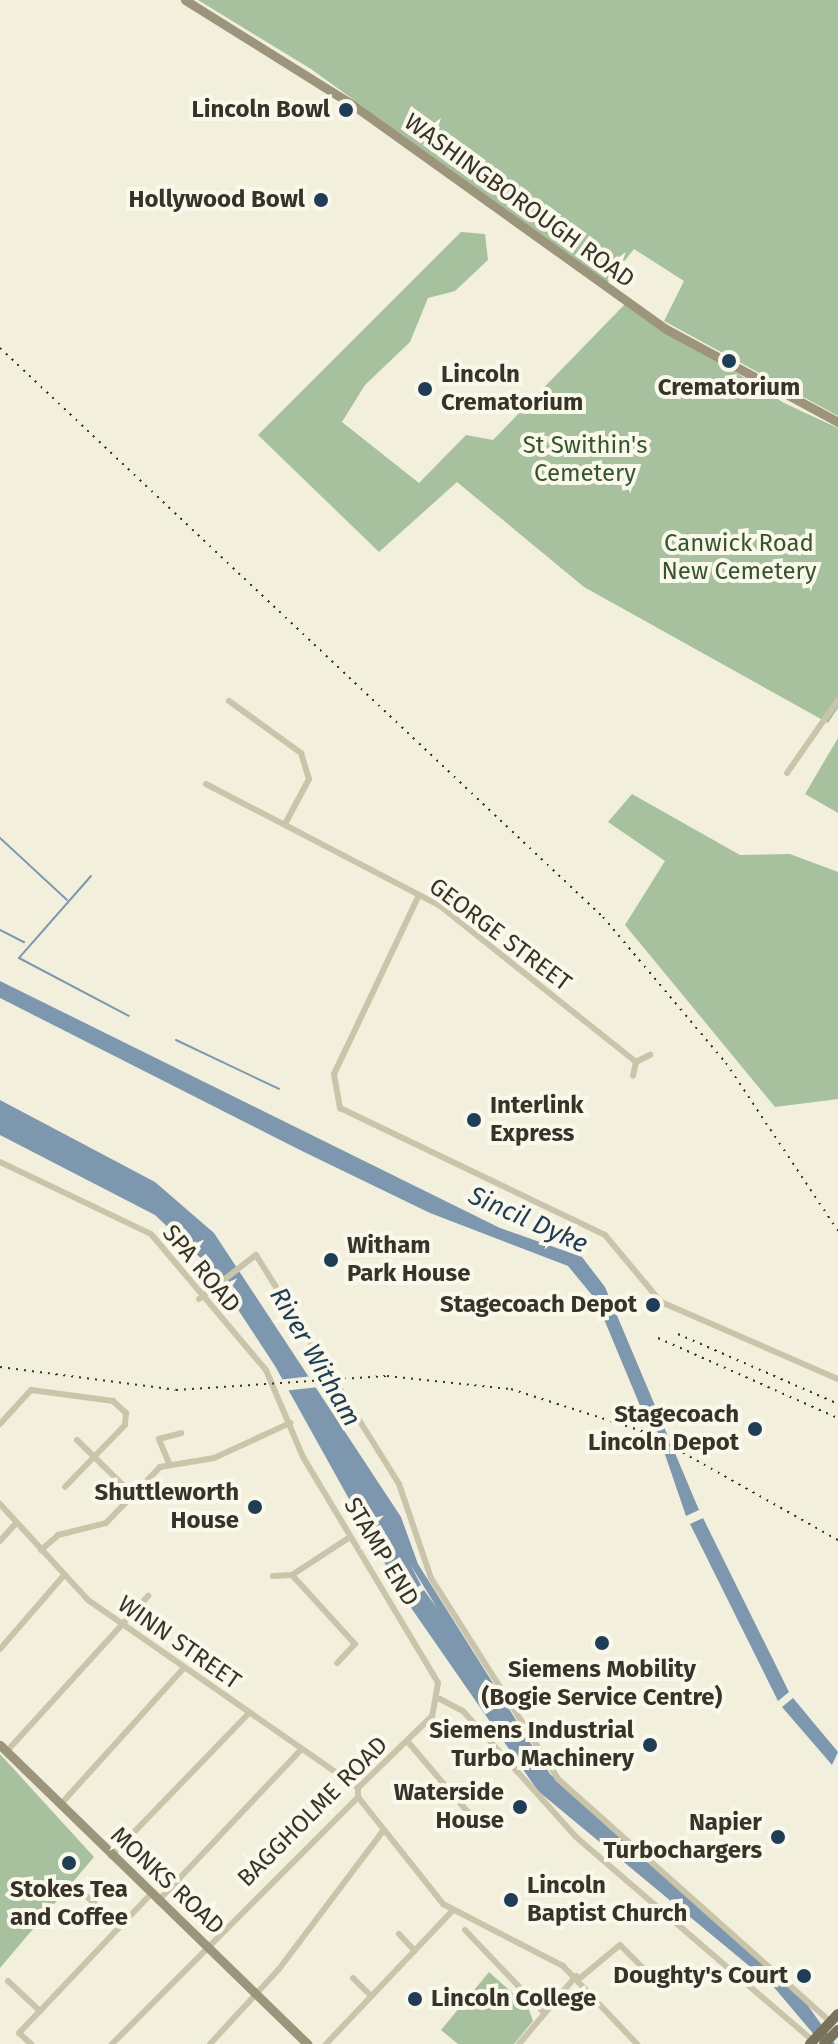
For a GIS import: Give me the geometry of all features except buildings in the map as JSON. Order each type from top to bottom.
[{"type":"main road","name":"WASHINGBOROUGH ROAD","points":[[185,0],[353,105],[655,322],[783,399],[838,422]]},
{"type":"main road","name":"MONKS ROAD","points":[[3,1748],[308,2044]]},
{"type":"main road","points":[[816,2042],[833,2026]]},
{"type":"street","points":[[787,773],[838,700]]},
{"type":"street","points":[[229,701],[301,753],[309,779],[285,824]]},
{"type":"street","name":"GEORGE STREET","points":[[206,784],[419,895],[636,1062]]},
{"type":"street","points":[[419,895],[334,1074],[340,1108],[605,1235],[661,1302],[838,1379]]},
{"type":"street","points":[[633,1076],[636,1062],[650,1055]]},
{"type":"street","name":"SPA ROAD","points":[[0,1162],[151,1234],[199,1299],[261,1363],[290,1423]]},
{"type":"street","points":[[199,1299],[213,1284],[256,1255],[399,1484],[431,1578],[558,1779],[833,2026]]},
{"type":"street","points":[[0,1424],[31,1390],[113,1401],[126,1413],[125,1425],[65,1487]]},
{"type":"street","points":[[41,1550],[58,1535],[106,1523],[132,1494],[169,1463],[214,1458],[290,1423]]},
{"type":"street","name":"STAMP END","points":[[290,1423],[350,1537],[432,1669],[440,1699]]},
{"type":"street","points":[[169,1463],[159,1439],[181,1433]]},
{"type":"street","points":[[77,1440],[132,1494]]},
{"type":"street","name":"WINN STREET","points":[[0,1504],[64,1575],[120,1623],[358,1788]]},
{"type":"street","points":[[0,1541],[17,1522]]},
{"type":"street","points":[[273,1576],[292,1575],[350,1537]]},
{"type":"street","points":[[0,1649],[64,1575]]},
{"type":"street","points":[[292,1575],[355,1644],[337,1663]]},
{"type":"street","points":[[3,1748],[148,1596]]},
{"type":"street","points":[[60,1805],[183,1669]]},
{"type":"street","points":[[440,1699],[463,1711],[568,1830],[816,2042]]},
{"type":"street","name":"BAGGHOLME ROAD","points":[[112,2044],[358,1797],[358,1788],[408,1742],[440,1699]]},
{"type":"street","points":[[111,1856],[248,1714]]},
{"type":"street","points":[[408,1742],[472,1817]]},
{"type":"street","points":[[31,2044],[19,2033],[120,1926],[154,1897],[301,1750]]},
{"type":"street","points":[[358,1797],[452,1911],[577,1977],[637,2044]]},
{"type":"street","points":[[210,2044],[257,1994],[383,1831]]},
{"type":"street","points":[[76,1887],[120,1926]]},
{"type":"street","points":[[326,2044],[452,1911]]},
{"type":"street","points":[[465,1930],[544,2013]]},
{"type":"street","points":[[399,1934],[415,1951]]},
{"type":"street","points":[[519,2044],[577,1977],[620,1945],[658,1983]]},
{"type":"street","points":[[353,1978],[370,1995]]},
{"type":"street","points":[[8,1981],[40,2011]]},
{"type":"green space","points":[[198,0],[838,0],[838,416],[664,321],[684,281],[634,249],[607,283],[311,69]]},
{"type":"green space","points":[[461,232],[485,234],[488,260],[455,291],[428,298],[410,342],[365,385],[342,422],[419,483],[466,435],[493,440],[626,303],[784,403],[838,428],[838,708],[828,723],[584,587],[457,482],[379,552],[258,435]]},
{"type":"green space","points":[[838,738],[838,813],[805,794]]},
{"type":"green space","points":[[632,794],[740,855],[790,854],[838,872],[838,1099],[775,1107],[625,925],[665,861],[608,822]]},
{"type":"green space","points":[[0,1754],[94,1857],[0,1968]]},
{"type":"green space","points":[[489,1972],[528,2007],[533,2021],[514,2044],[458,2044],[441,2030]]},
{"type":"water","points":[[0,981],[500,1228],[582,1257],[605,1287],[699,1510],[686,1516],[656,1428],[646,1420],[596,1300],[568,1266],[430,1213],[304,1152],[0,998]]},
{"type":"water","points":[[0,1100],[155,1182],[214,1233],[401,1517],[418,1564],[550,1774],[804,2000],[835,2044],[822,2044],[772,1985],[538,1791],[407,1602],[424,1590],[437,1608],[410,1564],[421,1585],[403,1596],[275,1366],[210,1267],[155,1215],[0,1135]]},
{"type":"water","points":[[703,1518],[789,1692],[778,1701],[690,1524]]},
{"type":"water","points":[[793,1698],[838,1752],[832,1765],[782,1707]]},
{"type":"pier","points":[[313,1376],[319,1387],[283,1391],[277,1380]]},
{"type":"waterway","points":[[0,838],[67,900]]},
{"type":"waterway","points":[[91,876],[19,958],[129,1016]]},
{"type":"waterway","points":[[0,930],[24,942]]},
{"type":"waterway","points":[[176,1040],[279,1089]]},
{"type":"railway","points":[[0,348],[603,917],[726,1063],[838,1231]]},
{"type":"railway","points":[[678,1334],[838,1404]]},
{"type":"railway","points":[[658,1338],[838,1418]]},
{"type":"railway","points":[[0,1367],[176,1390],[387,1376],[511,1389],[648,1433],[838,1540]]},
{"type":"place","name":"Lincoln Bowl","points":[[346,110]]},
{"type":"place","name":"Hollywood Bowl","points":[[321,200]]},
{"type":"place","name":"Crematorium","points":[[729,361]]},
{"type":"place","name":"Lincoln Crematorium","points":[[425,389]]},
{"type":"place","name":"Interlink Express","points":[[474,1120]]},
{"type":"place","name":"Witham Park House","points":[[331,1260]]},
{"type":"place","name":"Stagecoach Depot","points":[[653,1305]]},
{"type":"place","name":"Stagecoach Lincoln Depot","points":[[755,1429]]},
{"type":"place","name":"Shuttleworth House","points":[[255,1507]]},
{"type":"place","name":"Siemens Mobility (Bogie Service Centre)","points":[[602,1643]]},
{"type":"place","name":"Siemens Industrial Turbo Machinery","points":[[650,1745]]},
{"type":"place","name":"Waterside House","points":[[520,1807]]},
{"type":"place","name":"Napier Turbochargers","points":[[778,1837]]},
{"type":"place","name":"Stokes Tea and Coffee","points":[[69,1863]]},
{"type":"place","name":"Lincoln Baptist Church","points":[[511,1900]]},
{"type":"place","name":"Doughty's Court","points":[[804,1976]]},
{"type":"place","name":"Lincoln College","points":[[415,1999]]},
{"type":"park label","name":"St Swithin's Cemetery","points":[[585,460]]},
{"type":"park label","name":"Canwick Road New Cemetery","points":[[739,558]]},
{"type":"water label","name":"Sincil Dyke","points":[[528,1220]]},
{"type":"water label","name":"River Witham","points":[[315,1357]]}]
